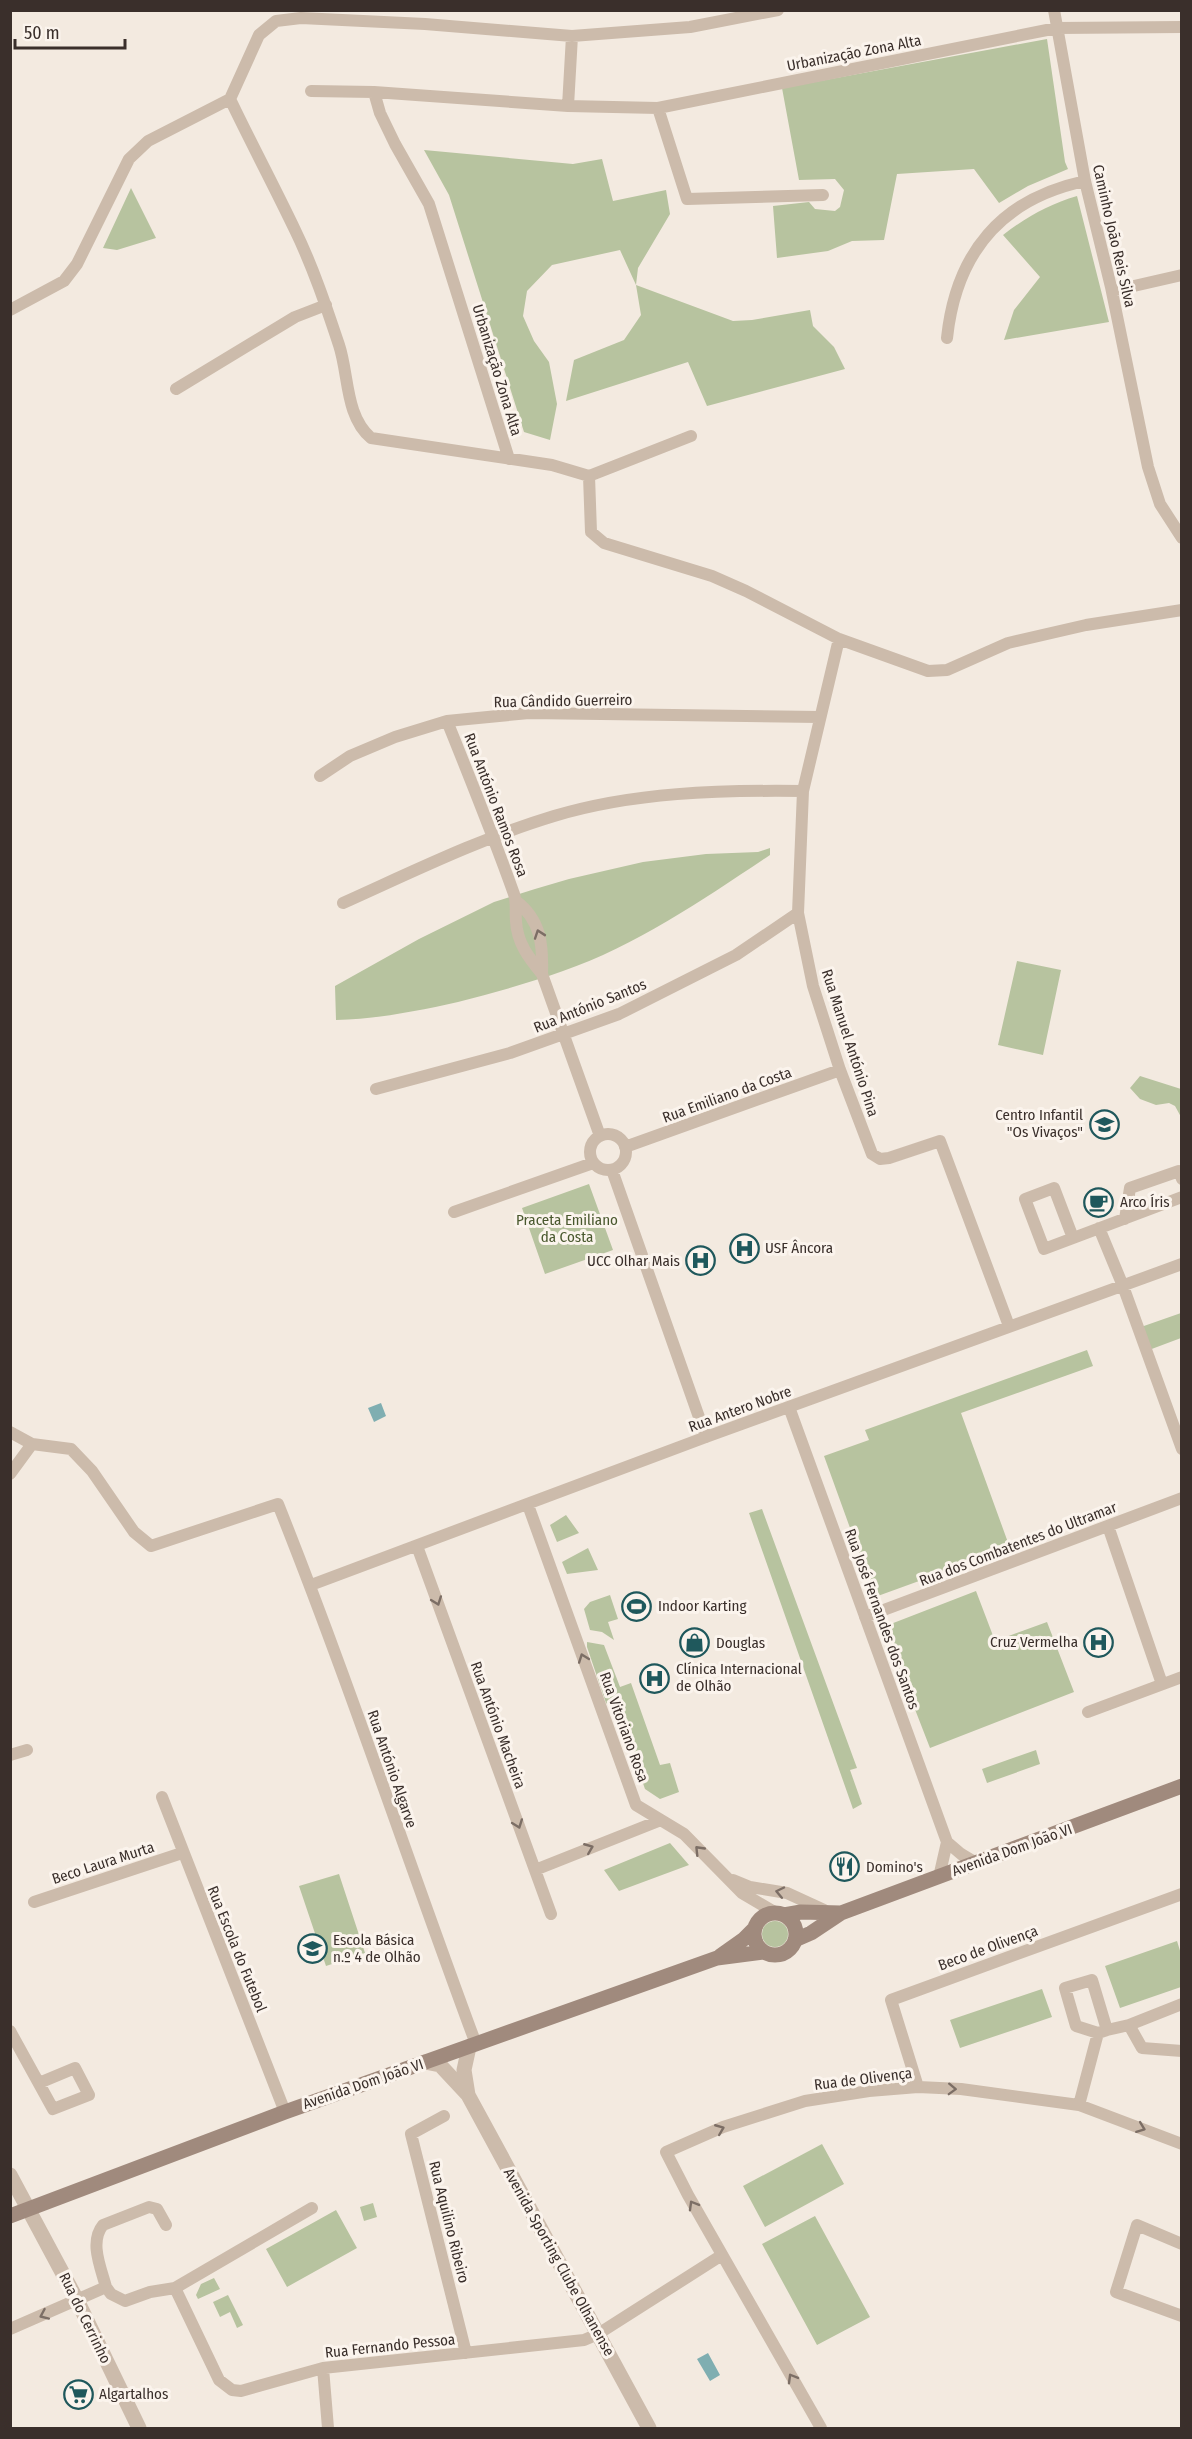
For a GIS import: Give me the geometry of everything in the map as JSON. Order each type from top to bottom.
[{"type":"main road","name":"Avenida Dom João VI","points":[[780,1913],[836,1912],[939,1877],[1182,1786]]},
{"type":"main road","name":"Avenida Dom João VI","points":[[795,1940],[811,1933],[836,1912]]},
{"type":"main road","points":[[780,1913],[789,1918],[795,1928],[795,1940],[792,1946],[782,1953],[770,1954],[756,1945],[754,1929],[764,1915],[780,1913]]},
{"type":"main road","name":"Avenida Dom João VI","points":[[717,1958],[754,1929]]},
{"type":"main road","name":"Avenida Dom João VI","points":[[10,2216],[285,2112],[717,1958],[764,1952]]},
{"type":"street","points":[[10,310],[64,281],[77,264],[129,159],[148,141],[230,99],[259,35],[276,21],[301,18],[425,24],[572,36],[690,27],[778,10]]},
{"type":"street","name":"Caminho João Reis Silva","points":[[1054,10],[1085,181],[1112,291],[1148,467],[1160,504],[1182,538]]},
{"type":"street","name":"Urbanização Zona Alta","points":[[311,91],[374,92],[568,106],[658,108],[1057,28],[1182,27]]},
{"type":"street","points":[[568,106],[572,36]]},
{"type":"street","name":"Urbanização Zona Alta","points":[[374,92],[390,133],[429,204],[509,459]]},
{"type":"street","points":[[230,99],[263,169],[296,230],[326,305],[344,359],[357,420],[363,431],[371,438],[552,465],[589,476],[691,436]]},
{"type":"street","points":[[658,108],[687,199],[824,195]]},
{"type":"street","points":[[947,338],[950,309],[961,274],[979,243],[1004,216],[1040,195],[1085,181]]},
{"type":"street","points":[[1112,291],[1182,275]]},
{"type":"street","points":[[176,389],[295,317],[326,305]]},
{"type":"street","points":[[589,476],[591,532],[604,543],[712,576],[839,639],[913,668],[928,671],[947,670],[1008,643],[1086,624],[1182,610]]},
{"type":"street","name":"Rua Manuel António Pina","points":[[839,639],[802,791],[798,913],[813,986],[840,1070],[872,1154],[880,1159],[889,1158],[940,1141],[1009,1326]]},
{"type":"street","name":"Rua Cândido Guerreiro","points":[[320,776],[350,756],[395,737],[447,721],[529,713],[819,717]]},
{"type":"street","name":"Rua António Ramos Rosa","points":[[447,721],[494,837],[516,901],[515,920],[518,938],[526,954],[542,974],[600,1136]]},
{"type":"street","points":[[343,903],[494,837],[555,816],[646,797],[727,790],[802,791]]},
{"type":"street","name":"Rua António Ramos Rosa","points":[[516,901],[527,909],[540,933],[543,948],[542,974]]},
{"type":"street","name":"Rua António Santos","points":[[376,1089],[563,1036],[619,1014],[736,955],[798,913]]},
{"type":"street","name":"Rua Emiliano da Costa","points":[[625,1147],[840,1070]]},
{"type":"street","points":[[600,1136],[618,1137],[625,1147],[624,1159],[612,1170],[602,1169],[593,1163],[590,1151],[595,1140],[600,1136]]},
{"type":"street","points":[[454,1212],[593,1163]]},
{"type":"street","points":[[612,1170],[706,1437]]},
{"type":"street","points":[[1125,1218],[1130,1188],[1179,1171],[1182,1179]]},
{"type":"street","points":[[1073,1238],[1054,1188],[1025,1199],[1044,1249],[1182,1197]]},
{"type":"street","points":[[1099,1228],[1177,1419],[1182,1449]]},
{"type":"street","name":"Rua Antero Nobre","points":[[311,1585],[706,1437],[1182,1264]]},
{"type":"street","name":"Rua José Fernandes dos Santos","points":[[789,1407],[947,1842]]},
{"type":"street","points":[[10,1432],[32,1444],[10,1474]]},
{"type":"street","name":"Rua António Algarve","points":[[32,1444],[71,1449],[92,1471],[134,1532],[151,1546],[278,1504],[311,1585],[473,2045]]},
{"type":"street","name":"Rua dos Combatentes do Ultramar","points":[[865,1617],[1182,1498]]},
{"type":"street","name":"Rua Vitoriano Rosa","points":[[528,1505],[636,1805],[684,1834],[741,1893],[780,1913]]},
{"type":"street","points":[[1108,1526],[1162,1684]]},
{"type":"street","name":"Rua António Macheira","points":[[417,1546],[550,1914]]},
{"type":"street","points":[[1088,1712],[1182,1677]]},
{"type":"street","points":[[10,1755],[27,1750]]},
{"type":"street","name":"Rua Escola do Futebol","points":[[162,1797],[285,2112]]},
{"type":"street","points":[[535,1870],[660,1820]]},
{"type":"street","points":[[939,1877],[947,1842],[976,1863]]},
{"type":"street","name":"Beco Laura Murta","points":[[34,1902],[182,1852]]},
{"type":"street","points":[[727,1877],[750,1887],[787,1893],[836,1912]]},
{"type":"street","name":"Beco de Olivença","points":[[918,2087],[891,2000],[1182,1894]]},
{"type":"street","points":[[1079,2105],[1102,2031],[1129,2025],[1182,2004]]},
{"type":"street","points":[[1129,2025],[1142,2048],[1182,2050]]},
{"type":"street","points":[[10,2031],[39,2083]]},
{"type":"street","name":"Avenida Sporting Clube Olhanense","points":[[468,2095],[464,2070],[473,2045]]},
{"type":"street","name":"Avenida Sporting Clube Olhanense","points":[[425,2062],[440,2065],[468,2095],[649,2428]]},
{"type":"street","name":"Rua de Olivença","points":[[722,2255],[666,2152],[723,2127],[805,2101],[918,2087],[961,2089],[1079,2105],[1182,2144]]},
{"type":"street","name":"Rua Aquilino Ribeiro","points":[[444,2116],[411,2134],[466,2353]]},
{"type":"street","name":"Rua do Cerrinho","points":[[10,2175],[77,2300],[139,2428]]},
{"type":"street","points":[[166,2225],[157,2209],[149,2207],[103,2225],[96,2238],[96,2246],[106,2287],[118,2298],[125,2301],[150,2292],[175,2288],[312,2208]]},
{"type":"street","points":[[1182,2244],[1137,2225],[1116,2292],[1182,2316]]},
{"type":"street","points":[[722,2255],[821,2428]]},
{"type":"street","name":"Rua Fernando Pessoa","points":[[175,2288],[219,2380],[232,2390],[249,2390],[323,2368],[584,2340],[598,2334],[722,2255]]},
{"type":"street","points":[[10,2329],[106,2287]]},
{"type":"street","points":[[323,2368],[328,2428]]},
{"type":"green space","points":[[1047,39],[1065,162],[1068,169],[1028,186],[999,203],[974,169],[897,174],[884,240],[852,241],[828,251],[777,258],[773,206],[809,202],[815,209],[835,211],[840,207],[844,190],[835,179],[799,180],[782,88]]},
{"type":"green space","points":[[424,150],[573,164],[602,159],[613,201],[666,190],[670,214],[638,268],[636,285],[620,250],[552,265],[527,291],[523,316],[534,341],[549,362],[557,404],[550,440],[524,432],[449,195]]},
{"type":"green space","points":[[131,188],[156,238],[117,250],[103,248]]},
{"type":"green space","points":[[1077,196],[1109,322],[1004,340],[1014,310],[1040,277],[1003,235],[1038,212]]},
{"type":"green space","points":[[636,285],[733,321],[810,310],[813,326],[834,347],[845,369],[707,406],[688,362],[566,401],[574,360],[624,340],[641,315]]},
{"type":"green space","points":[[770,848],[770,855],[696,904],[618,948],[591,960],[537,980],[458,1002],[397,1014],[336,1020],[335,986],[419,939],[494,902],[569,879],[643,862],[706,854],[758,852]]},
{"type":"green space","points":[[1017,961],[1061,970],[1043,1055],[998,1045]]},
{"type":"green space","points":[[1140,1076],[1181,1089],[1181,1117],[1175,1106],[1169,1103],[1156,1105],[1140,1099],[1130,1088]]},
{"type":"green space","name":"Praceta Emiliano da Costa","points":[[589,1184],[613,1250],[545,1274],[522,1208]]},
{"type":"green space","points":[[1181,1313],[1181,1338],[1149,1350],[1141,1327]]},
{"type":"green space","points":[[1087,1350],[1093,1366],[961,1413],[1010,1548],[875,1597],[824,1456],[869,1440],[865,1430]]},
{"type":"green space","points":[[762,1509],[857,1768],[850,1770],[862,1804],[853,1809],[749,1513]]},
{"type":"green space","points":[[566,1515],[579,1533],[557,1542],[550,1525]]},
{"type":"green space","points":[[588,1548],[598,1570],[567,1574],[562,1562]]},
{"type":"green space","points":[[976,1591],[995,1641],[1047,1622],[1074,1692],[930,1748],[883,1627]]},
{"type":"green space","points":[[610,1595],[618,1619],[608,1622],[614,1640],[602,1632],[590,1630],[584,1609],[590,1602]]},
{"type":"green space","points":[[587,1642],[604,1645],[620,1687],[631,1683],[660,1765],[670,1763],[679,1792],[660,1799],[645,1789],[618,1711],[606,1703]]},
{"type":"green space","points":[[1036,1750],[1040,1764],[987,1783],[982,1769]]},
{"type":"green space","points":[[670,1843],[689,1865],[619,1891],[604,1870]]},
{"type":"green space","points":[[339,1874],[365,1953],[326,1966],[299,1886]]},
{"type":"green space","points":[[775,1921],[784,1925],[788,1934],[784,1943],[775,1947],[766,1943],[762,1934],[766,1925]]},
{"type":"green space","points":[[1177,1941],[1181,1954],[1181,1987],[1120,2008],[1105,1966]]},
{"type":"green space","points":[[1042,1989],[1052,2017],[960,2048],[950,2020]]},
{"type":"green space","points":[[822,2144],[844,2184],[765,2227],[743,2186]]},
{"type":"green space","points":[[373,2203],[377,2217],[364,2221],[360,2207]]},
{"type":"green space","points":[[336,2210],[357,2248],[287,2287],[266,2249]]},
{"type":"green space","points":[[815,2216],[870,2317],[817,2345],[762,2244]]},
{"type":"green space","points":[[214,2278],[220,2289],[198,2299],[196,2295],[201,2284]]},
{"type":"green space","points":[[228,2295],[243,2325],[237,2328],[230,2312],[220,2317],[213,2302]]},
{"type":"water","points":[[381,1403],[386,1416],[374,1422],[368,1408]]},
{"type":"water","points":[[708,2353],[720,2375],[710,2381],[697,2359]]},
{"type":"place","name":"Centro Infantil \"Os Vivaços\"","points":[[1104,1124]]},
{"type":"place","name":"Arco Íris","points":[[1099,1202]]},
{"type":"place","name":"USF Âncora","points":[[744,1248]]},
{"type":"place","name":"UCC Olhar Mais","points":[[701,1261]]},
{"type":"place","name":"Indoor Karting","points":[[637,1606]]},
{"type":"place","name":"Cruz Vermelha","points":[[1099,1642]]},
{"type":"place","name":"Douglas","points":[[695,1643]]},
{"type":"place","name":"Clínica Internacional de Olhão","points":[[655,1678]]},
{"type":"place","name":"Domino's","points":[[845,1867]]},
{"type":"place","name":"Escola Básica n.º 4 de Olhão","points":[[312,1949]]},
{"type":"place","name":"Algartalhos","points":[[78,2394]]}]
